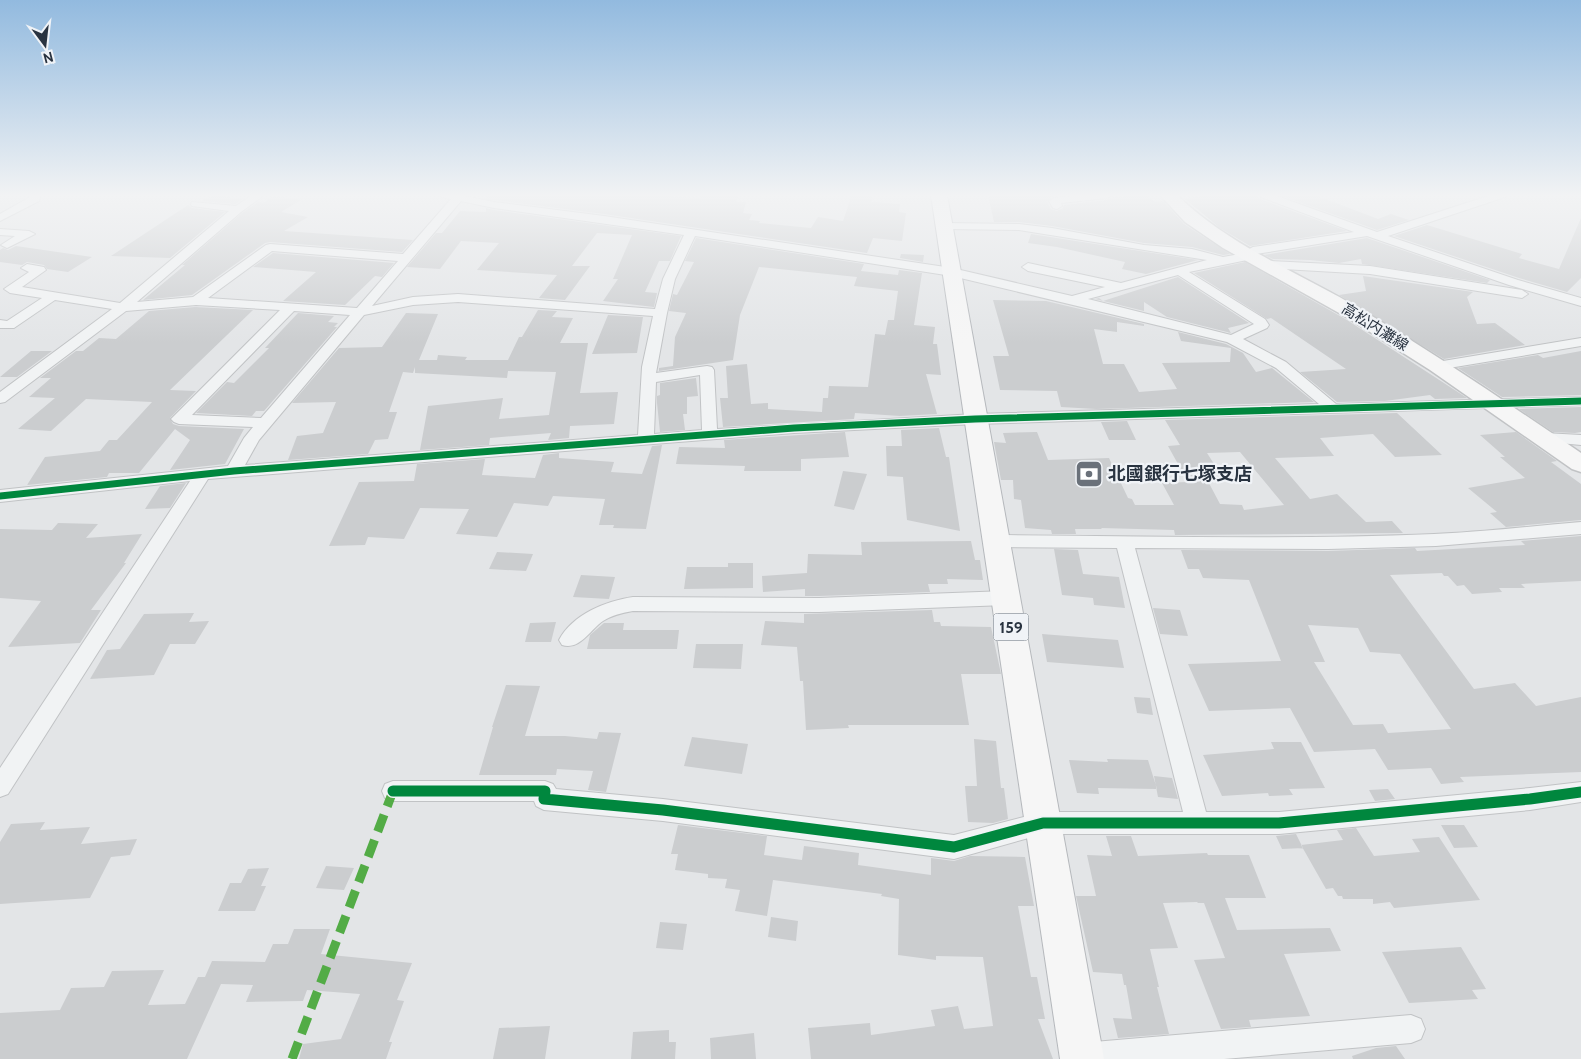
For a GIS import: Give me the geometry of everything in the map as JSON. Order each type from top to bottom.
[{"type":"highway","name":"159","points":[[947,244],[1082,1058]]},
{"type":"main road","name":"高松内灘線","points":[[1233,244],[1355,314],[1437,366],[1581,464]]},
{"type":"street","points":[[0,399],[123,307],[199,244]]},
{"type":"street","points":[[234,471],[252,438],[419,244]]},
{"type":"street","points":[[646,439],[649,368],[660,313],[669,279],[685,244]]},
{"type":"street","points":[[772,244],[952,272],[1232,339],[1302,380],[1332,408]]},
{"type":"street","points":[[1125,244],[1192,253],[1226,260]]},
{"type":"street","points":[[1072,300],[1226,260],[1253,251],[1299,244]]},
{"type":"street","points":[[1402,244],[1542,293],[1581,302]]},
{"type":"street","points":[[196,301],[270,247],[408,258]]},
{"type":"street","points":[[1192,253],[1214,262]]},
{"type":"street","points":[[1016,287],[1031,263],[1120,287]]},
{"type":"street","points":[[1268,265],[1370,270],[1462,286],[1532,295],[1542,293]]},
{"type":"street","points":[[27,268],[40,270],[10,289],[123,307],[196,301],[362,312],[413,301],[458,298],[660,313]]},
{"type":"street","points":[[1179,271],[1260,322],[1262,326],[1232,339]]},
{"type":"street","points":[[0,324],[9,325],[53,296]]},
{"type":"street","points":[[266,423],[179,419],[291,307]]},
{"type":"street","points":[[1437,366],[1581,342]]},
{"type":"street","points":[[648,379],[707,370],[710,434]]},
{"type":"street","points":[[0,496],[234,471],[794,428],[975,419],[1581,401]]},
{"type":"street","points":[[1544,438],[1581,440]]},
{"type":"street","points":[[0,788],[204,474]]},
{"type":"street","points":[[996,541],[1328,544],[1436,540],[1581,528]]},
{"type":"street","points":[[1124,541],[1197,822]]},
{"type":"street","points":[[568,640],[596,614],[614,607],[633,604],[763,607],[897,604],[1006,598]]},
{"type":"street","points":[[393,791],[545,791],[544,799],[663,810],[954,847],[1044,823],[1279,823],[1530,799],[1581,792]]},
{"type":"street","points":[[1082,1058],[1411,1029]]},
{"type":"building","points":[[128,244],[186,244],[170,258],[111,256]]},
{"type":"building","points":[[206,244],[263,244],[192,295],[143,300],[185,265],[182,265]]},
{"type":"building","points":[[302,244],[409,244],[402,252]]},
{"type":"building","points":[[426,244],[458,244],[440,269],[407,267]]},
{"type":"building","points":[[498,244],[588,244],[572,266],[590,266],[565,300],[539,298],[557,275],[477,270]]},
{"type":"building","points":[[628,244],[677,244],[670,261],[659,261],[645,292],[657,293],[654,307],[603,301],[618,279],[613,279]]},
{"type":"building","points":[[693,244],[737,244],[864,264],[861,271],[898,275],[899,270],[922,273],[914,325],[935,327],[933,344],[937,344],[941,375],[926,374],[937,414],[900,416],[855,413],[854,419],[723,427],[720,398],[728,398],[726,366],[747,364],[751,404],[768,403],[768,409],[822,412],[823,398],[828,398],[829,386],[868,387],[875,334],[885,335],[888,320],[894,320],[898,291],[854,286],[857,277],[759,267],[740,315],[733,360],[659,371],[659,368],[673,366],[675,337],[686,313],[669,311],[673,294],[677,295],[694,262],[685,261]]},
{"type":"building","points":[[809,244],[870,244],[867,253]]},
{"type":"building","points":[[1038,244],[1098,244],[1198,260],[1146,274],[1122,269],[1125,262]]},
{"type":"building","points":[[1161,244],[1215,244],[1230,254],[1223,255],[1192,247]]},
{"type":"building","points":[[1328,244],[1386,244],[1490,280],[1487,283],[1362,264],[1361,259],[1339,263],[1273,259],[1264,255]]},
{"type":"building","points":[[1419,244],[1491,244],[1522,254],[1519,258],[1559,269],[1570,244],[1581,244],[1581,278],[1567,292]]},
{"type":"building","points":[[16,246],[92,257],[68,272],[47,269],[44,265],[27,262],[22,265],[0,262],[0,250],[3,248],[8,250]]},
{"type":"building","points":[[273,253],[394,263],[382,277],[375,276],[345,305],[283,301],[316,272],[253,267]]},
{"type":"building","points":[[901,254],[924,255],[923,262],[900,258]]},
{"type":"building","points":[[1245,262],[1347,320],[1467,398],[1435,399],[1430,395],[1385,401],[1337,402],[1300,372],[1346,369],[1271,318],[1267,319],[1194,273]]},
{"type":"building","points":[[1363,276],[1473,292],[1467,297],[1477,324],[1495,323],[1525,345],[1444,359],[1339,295],[1366,291]]},
{"type":"building","points":[[1178,277],[1249,323],[1228,328],[1231,333],[1167,317],[1144,302],[1144,311],[1103,301]]},
{"type":"building","points":[[993,300],[1046,301],[1144,324],[1144,326],[1117,322],[1117,332],[1094,329],[1103,364],[1124,364],[1139,392],[1177,389],[1162,363],[1230,362],[1231,348],[1181,341],[1178,332],[1226,344],[1243,353],[1256,372],[1272,368],[1314,402],[1096,409],[1061,407],[1057,391],[1000,390],[993,356],[1009,356]]},
{"type":"building","points":[[195,307],[253,310],[170,390],[196,391],[170,418],[173,424],[179,426],[244,429],[225,464],[170,470],[190,440],[175,429],[139,473],[109,473],[107,477],[27,485],[45,457],[100,451],[109,440],[117,440],[152,402],[86,399],[51,431],[18,429],[55,398],[29,397],[51,378],[40,378],[76,351],[83,351],[99,338],[116,339],[149,311]]},
{"type":"building","points":[[538,310],[557,311],[552,317],[573,318],[560,343],[588,343],[580,393],[618,392],[614,424],[570,426],[569,438],[548,440],[551,433],[490,438],[489,445],[420,450],[428,406],[503,398],[499,419],[549,415],[556,372],[508,371],[507,378],[415,373],[415,367],[413,373],[403,372],[389,412],[397,412],[388,439],[375,440],[368,454],[288,460],[297,436],[323,433],[336,402],[292,403],[339,348],[382,347],[406,313],[438,314],[419,360],[437,360],[438,355],[467,357],[465,360],[508,360],[519,337],[522,337]]},
{"type":"building","points":[[298,313],[334,316],[328,322],[338,323],[334,327],[337,327],[264,411],[256,411],[252,416],[196,413],[227,382],[234,383],[269,348],[265,348]]},
{"type":"building","points":[[608,315],[643,317],[637,353],[592,354]]},
{"type":"building","points":[[31,351],[52,351],[17,377],[0,377]]},
{"type":"building","points":[[1581,351],[1581,395],[1502,397],[1458,368],[1538,355],[1543,358]]},
{"type":"building","points":[[696,378],[698,396],[687,397],[687,414],[683,414],[685,430],[660,432],[657,396],[660,395],[660,383]]},
{"type":"building","points":[[1581,407],[1581,432],[1575,433],[1553,432],[1519,409]]},
{"type":"building","points":[[1397,413],[1442,455],[1395,457],[1373,434],[1320,438],[1334,456],[1275,458],[1310,499],[1337,494],[1366,522],[1392,521],[1403,533],[1175,535],[1174,530],[1101,528],[1075,529],[1076,534],[1052,534],[1051,530],[1025,528],[1021,500],[1014,499],[1013,480],[1001,480],[994,442],[1006,443],[1003,433],[1037,432],[1048,460],[1109,458],[1128,498],[1132,499],[1135,505],[1174,505],[1162,483],[1188,482],[1168,446],[1180,445],[1165,420]],"holes":[[[1240,452],[1284,505],[1244,510],[1242,505],[1220,504],[1202,470],[1218,470],[1207,453]]]},
{"type":"building","points":[[1127,421],[1136,440],[1109,440],[1101,422]]},
{"type":"building","points":[[939,428],[946,457],[949,457],[960,531],[907,520],[903,477],[887,476],[886,446],[902,446],[901,430]]},
{"type":"building","points":[[845,432],[849,457],[801,459],[801,471],[744,471],[745,466],[676,464],[679,447],[725,448],[724,440]]},
{"type":"building","points":[[1516,432],[1557,461],[1551,462],[1581,484],[1581,520],[1506,527],[1490,513],[1497,512],[1468,488],[1525,478],[1500,457],[1505,457],[1480,435]]},
{"type":"building","points":[[662,445],[646,529],[613,528],[614,525],[599,525],[605,499],[553,496],[548,506],[514,503],[497,537],[456,534],[469,509],[420,508],[404,539],[368,537],[365,545],[329,546],[359,482],[414,481],[417,464],[485,459],[482,475],[535,478],[543,455],[559,453],[559,458],[614,462],[611,472],[642,474],[652,446]]},
{"type":"building","points":[[843,471],[867,474],[854,510],[834,506]]},
{"type":"building","points":[[186,483],[170,508],[145,509],[160,486]]},
{"type":"building","points":[[58,523],[98,524],[86,538],[142,534],[124,563],[126,563],[91,610],[101,610],[80,643],[8,647],[41,601],[0,598],[0,529],[52,530]]},
{"type":"building","points":[[1581,536],[1581,581],[1521,584],[1525,588],[1499,588],[1502,592],[1472,594],[1464,585],[1457,586],[1448,576],[1444,576],[1442,573],[1390,575],[1474,689],[1515,683],[1536,706],[1581,697],[1581,772],[1460,777],[1464,782],[1441,784],[1431,768],[1388,770],[1375,749],[1314,752],[1290,708],[1209,711],[1188,664],[1281,661],[1249,580],[1203,578],[1199,569],[1188,569],[1181,550],[1328,551],[1415,548],[1417,551],[1525,545],[1521,541]],"holes":[[[1308,625],[1358,628],[1370,652],[1400,654],[1451,729],[1388,733],[1383,724],[1353,725],[1314,662],[1325,662]]]},
{"type":"building","points":[[971,541],[975,560],[980,560],[983,580],[947,579],[948,584],[928,584],[930,592],[805,596],[805,589],[763,592],[762,576],[807,573],[808,554],[862,555],[861,542]]},
{"type":"building","points":[[1054,549],[1078,550],[1083,574],[1119,577],[1125,608],[1094,605],[1093,598],[1062,595]]},
{"type":"building","points":[[497,552],[533,554],[526,571],[489,569]]},
{"type":"building","points":[[728,563],[753,563],[753,588],[684,589],[687,567],[728,567]]},
{"type":"building","points":[[581,575],[615,577],[609,599],[573,597]]},
{"type":"building","points":[[1153,608],[1180,610],[1188,636],[1160,634]]},
{"type":"building","points":[[932,610],[934,622],[940,622],[941,626],[991,627],[1001,674],[961,674],[969,725],[848,725],[849,728],[806,730],[803,681],[800,681],[797,647],[761,645],[765,621],[804,623],[804,614]]},
{"type":"building","points":[[194,613],[189,622],[209,621],[195,644],[170,644],[154,675],[90,679],[107,650],[120,649],[144,614]]},
{"type":"building","points":[[556,622],[551,642],[525,642],[530,623]]},
{"type":"building","points":[[604,623],[624,623],[623,630],[679,630],[677,649],[587,649],[590,635]]},
{"type":"building","points":[[1042,634],[1118,640],[1124,668],[1047,662]]},
{"type":"building","points":[[696,644],[743,644],[741,669],[693,668]]},
{"type":"building","points":[[506,685],[540,686],[525,736],[565,736],[597,739],[599,732],[621,733],[606,792],[588,790],[593,771],[557,769],[556,775],[479,775]]},
{"type":"building","points":[[1134,697],[1150,698],[1153,715],[1137,713]]},
{"type":"building","points":[[692,737],[748,744],[742,774],[684,766]]},
{"type":"building","points":[[974,739],[996,741],[1001,788],[1004,788],[1008,819],[993,823],[968,822],[965,786],[977,786]]},
{"type":"building","points":[[1271,742],[1301,742],[1325,788],[1289,789],[1293,795],[1269,796],[1268,793],[1222,796],[1203,755],[1274,749]]},
{"type":"building","points":[[1107,759],[1148,760],[1157,789],[1098,788],[1099,794],[1077,793],[1069,760],[1108,762]]},
{"type":"building","points":[[1154,776],[1172,778],[1178,799],[1158,797]]},
{"type":"building","points":[[1388,789],[1395,799],[1375,801],[1369,790]]},
{"type":"building","points":[[45,822],[40,830],[90,827],[81,844],[137,839],[130,855],[111,857],[90,898],[0,904],[0,842],[11,824]]},
{"type":"building","points":[[678,825],[767,836],[764,855],[802,860],[804,846],[859,853],[858,865],[931,875],[931,858],[954,861],[970,856],[1025,857],[1034,906],[1018,906],[1031,977],[1037,977],[1045,1019],[1038,1019],[1053,1059],[811,1059],[808,1028],[870,1023],[871,1035],[935,1026],[931,1010],[958,1006],[964,1029],[993,1026],[983,957],[936,956],[936,960],[898,955],[899,899],[881,896],[882,894],[773,880],[767,916],[735,911],[740,890],[725,888],[727,879],[708,878],[708,874],[675,870],[678,854],[671,854]]},
{"type":"building","points":[[1441,825],[1464,825],[1478,847],[1454,848]]},
{"type":"building","points":[[1356,828],[1374,856],[1420,852],[1412,839],[1439,837],[1480,900],[1394,908],[1390,902],[1373,904],[1373,899],[1343,899],[1342,896],[1338,896],[1333,888],[1326,889],[1301,845],[1343,840],[1337,830]]},
{"type":"building","points":[[1296,834],[1303,848],[1282,849],[1276,836]]},
{"type":"building","points":[[1106,836],[1131,836],[1138,856],[1207,853],[1208,855],[1249,855],[1266,898],[1225,898],[1237,930],[1330,928],[1341,951],[1284,954],[1310,1016],[1249,1020],[1251,1027],[1221,1029],[1194,960],[1225,958],[1204,903],[1163,903],[1178,948],[1150,949],[1169,1034],[1118,1038],[1113,1018],[1132,1019],[1126,985],[1124,985],[1122,974],[1093,972],[1076,896],[1096,896],[1087,855],[1112,856]]},
{"type":"building","points":[[326,866],[354,868],[344,890],[316,888]]},
{"type":"building","points":[[269,868],[261,886],[266,886],[255,911],[218,911],[230,883],[241,883],[248,869]]},
{"type":"building","points":[[771,917],[798,921],[796,941],[768,937]]},
{"type":"building","points":[[660,922],[687,924],[683,950],[656,948]]},
{"type":"building","points":[[294,929],[330,929],[321,954],[412,963],[397,1000],[404,1001],[389,1042],[392,1042],[386,1059],[299,1059],[303,1044],[341,1039],[360,994],[307,990],[303,1001],[246,1002],[253,985],[221,984],[187,1059],[0,1059],[0,1013],[60,1010],[71,988],[104,987],[112,971],[164,970],[148,1005],[185,1004],[198,977],[205,977],[212,961],[265,962],[273,944],[288,944]]},
{"type":"building","points":[[1461,947],[1486,989],[1472,990],[1478,999],[1409,1003],[1382,952]]},
{"type":"building","points":[[550,1026],[545,1059],[493,1059],[499,1028]]},
{"type":"building","points":[[669,1030],[669,1042],[676,1042],[675,1059],[631,1059],[633,1032]]},
{"type":"building","points":[[754,1033],[756,1059],[711,1059],[710,1038]]},
{"type":"building","points":[[1396,1046],[1405,1059],[1353,1059],[1352,1056],[1376,1048]]},
{"type":"marked path","points":[[292,1059],[393,791]]},
{"type":"cycle path","points":[[0,496],[234,471],[794,428],[975,419],[1581,401]]},
{"type":"cycle path","points":[[393,791],[545,791],[544,799],[663,810],[954,847],[1043,823],[1279,823],[1530,799],[1581,792]]},
{"type":"place","name":"北國銀行七塚支店","points":[[1089,474]]}]
